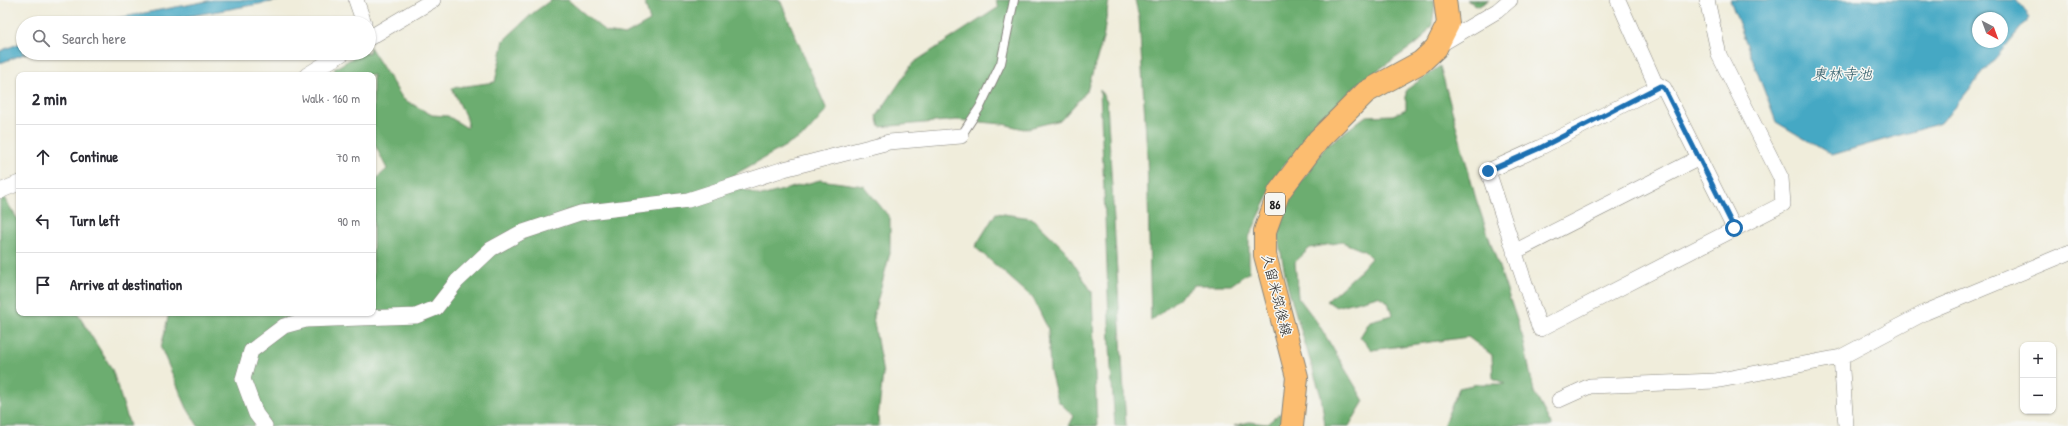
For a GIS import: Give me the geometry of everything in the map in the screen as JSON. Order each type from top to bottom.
[{"type":"main road","name":"久留米筑後線","points":[[1292,426],[1294,422],[1297,377],[1266,254],[1265,231],[1279,192],[1319,139],[1366,92],[1421,62],[1436,48],[1448,24],[1445,0]]},
{"type":"street","points":[[356,0],[362,16]]},
{"type":"street","points":[[376,34],[433,0]]},
{"type":"street","points":[[1436,48],[1496,11],[1510,0]]},
{"type":"street","points":[[1618,0],[1655,83],[1664,88],[1734,228]]},
{"type":"street","points":[[1660,86],[1540,148],[1488,171],[1540,329],[1783,204],[1781,178],[1719,55],[1707,0]]},
{"type":"street","points":[[312,72],[332,60]]},
{"type":"street","points":[[265,426],[256,414],[243,379],[251,350],[284,326],[306,320],[416,316],[436,308],[457,281],[491,249],[520,233],[580,213],[688,200],[784,169],[889,142],[961,136]]},
{"type":"street","points":[[1514,252],[1699,158]]},
{"type":"street","points":[[0,192],[16,184]]},
{"type":"street","points":[[1559,400],[1590,386],[1715,381],[1841,357],[1926,312],[2068,253]]},
{"type":"street","points":[[1841,357],[1846,426]]},
{"type":"lane","points":[[961,136],[980,107],[1001,63],[1014,0]]},
{"type":"green space","points":[[551,0],[568,0],[606,32],[625,35],[650,21],[644,0],[780,0],[827,110],[805,135],[723,181],[761,196],[820,180],[864,186],[890,218],[890,253],[873,317],[883,374],[878,418],[879,426],[198,426],[187,408],[161,348],[168,316],[376,316],[376,179],[387,169],[376,147],[376,72],[336,72],[334,69],[349,60],[376,60],[376,56],[403,99],[432,115],[448,116],[467,128],[468,122],[452,88],[495,82],[504,40],[533,13]]},
{"type":"green space","points":[[996,0],[1109,0],[1103,39],[1087,91],[1061,120],[1024,129],[1003,124],[957,120],[880,127],[877,116],[913,63],[999,7]]},
{"type":"green space","points":[[1135,0],[1434,0],[1435,5],[1432,25],[1420,41],[1358,84],[1283,166],[1249,237],[1249,272],[1231,285],[1194,285],[1151,321],[1147,154],[1139,17]]},
{"type":"green space","points":[[1466,0],[1489,0],[1479,6]]},
{"type":"green space","points":[[1440,66],[1476,199],[1523,338],[1534,392],[1552,426],[1443,426],[1459,388],[1477,384],[1505,384],[1493,378],[1492,355],[1468,337],[1372,350],[1360,337],[1370,321],[1392,315],[1388,302],[1378,296],[1336,307],[1327,301],[1358,273],[1371,258],[1364,251],[1342,242],[1310,248],[1295,262],[1298,297],[1319,325],[1364,401],[1349,426],[1325,426],[1321,396],[1288,288],[1278,238],[1288,201],[1326,146],[1366,116],[1393,115],[1406,109],[1406,90]]},
{"type":"green space","points":[[1100,90],[1107,102],[1126,426],[1115,426],[1111,370]]},
{"type":"green space","points":[[4,198],[16,216],[16,316],[79,316],[112,369],[130,426],[0,426],[0,199]]},
{"type":"green space","points":[[996,213],[1032,218],[1065,250],[1092,292],[1097,426],[1069,426],[1074,416],[1058,401],[1050,371],[1048,329],[1033,298],[975,247]]},
{"type":"green space","points":[[1280,413],[1283,426],[1234,426],[1249,422],[1267,424]]},
{"type":"water","points":[[213,0],[282,0],[189,16],[128,16]]},
{"type":"water","name":"東林寺池","points":[[1730,0],[2016,0],[2030,17],[2008,43],[2008,12],[1972,12],[1972,48],[2004,48],[1941,123],[1832,155],[1776,122]]},
{"type":"water","points":[[16,45],[16,57],[0,63],[0,51]]},
{"type":"route","points":[[1488,171],[1540,148],[1660,86],[1664,88],[1734,228]]}]
